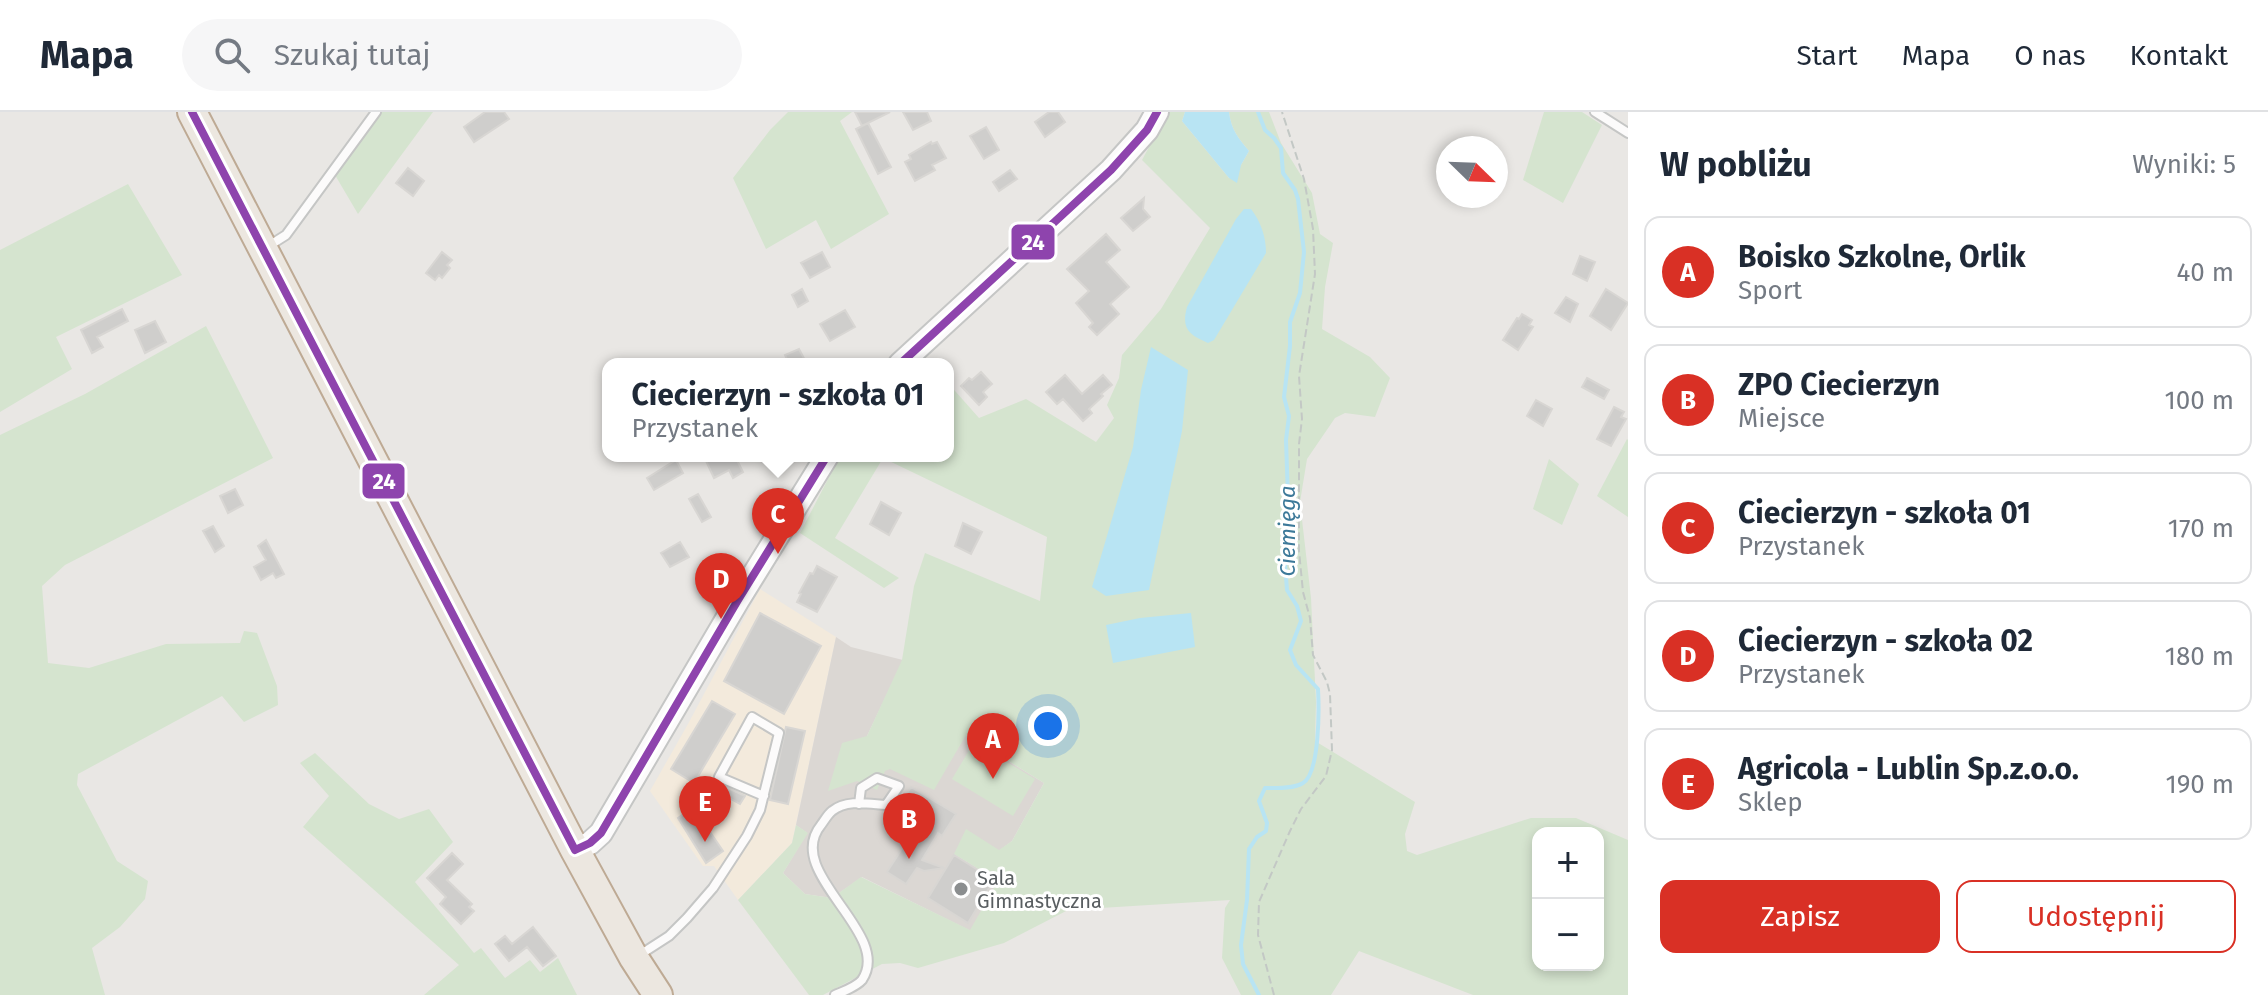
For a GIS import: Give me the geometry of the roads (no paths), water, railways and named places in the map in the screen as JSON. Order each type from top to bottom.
[{"type":"highway","points":[[192,112],[575,850],[634,958],[658,995]]},
{"type":"street","points":[[907,358],[1111,170],[1141,137],[1157,112]]},
{"type":"street","points":[[575,850],[601,833],[823,462]]},
{"type":"lane","points":[[263,248],[286,235],[376,112]]},
{"type":"lane","points":[[1595,112],[1628,133]]},
{"type":"lane","points":[[634,958],[669,936],[713,888],[760,810],[764,796],[779,733],[752,717],[719,777],[764,796]]},
{"type":"lane","points":[[835,995],[862,980],[867,956],[856,927],[817,870],[811,850],[816,831],[832,811],[850,803],[859,804],[886,805],[899,786],[877,778],[861,788],[859,804]]},
{"type":"water","points":[[1185,112],[1229,112],[1236,133],[1249,151],[1241,165],[1237,183],[1229,178],[1182,121]]},
{"type":"water","points":[[1244,209],[1251,209],[1258,219],[1266,253],[1214,340],[1208,343],[1188,330],[1185,321],[1187,307]]},
{"type":"water","points":[[1151,347],[1188,370],[1182,431],[1149,590],[1106,596],[1092,587],[1133,447]]},
{"type":"water","points":[[1191,613],[1195,647],[1113,663],[1106,625]]},
{"type":"waterway","name":"Ciemięga","points":[[1258,112],[1265,130],[1281,148],[1283,173],[1298,199],[1304,252],[1300,293],[1290,322],[1284,397],[1289,416],[1286,440],[1289,527],[1285,564],[1287,590],[1297,606],[1301,621],[1290,650],[1296,665],[1318,689],[1317,739],[1309,777],[1295,786],[1265,788],[1259,801],[1267,823],[1266,831],[1257,837],[1249,849],[1241,945],[1243,964],[1259,995]]},
{"type":"place","name":"Ciecierzyn - szkoła 01","points":[[778,554]]},
{"type":"place","name":"Ciecierzyn - szkoła 02","points":[[721,619]]},
{"type":"place","name":"Boisko Szkolne, Orlik","points":[[993,779]]},
{"type":"place","name":"Agricola - Lublin Sp.z.o.o.","points":[[705,842]]},
{"type":"place","name":"ZPO Ciecierzyn","points":[[909,859]]},
{"type":"place","name":"Sala Gimnastyczna","points":[[961,889]]}]
